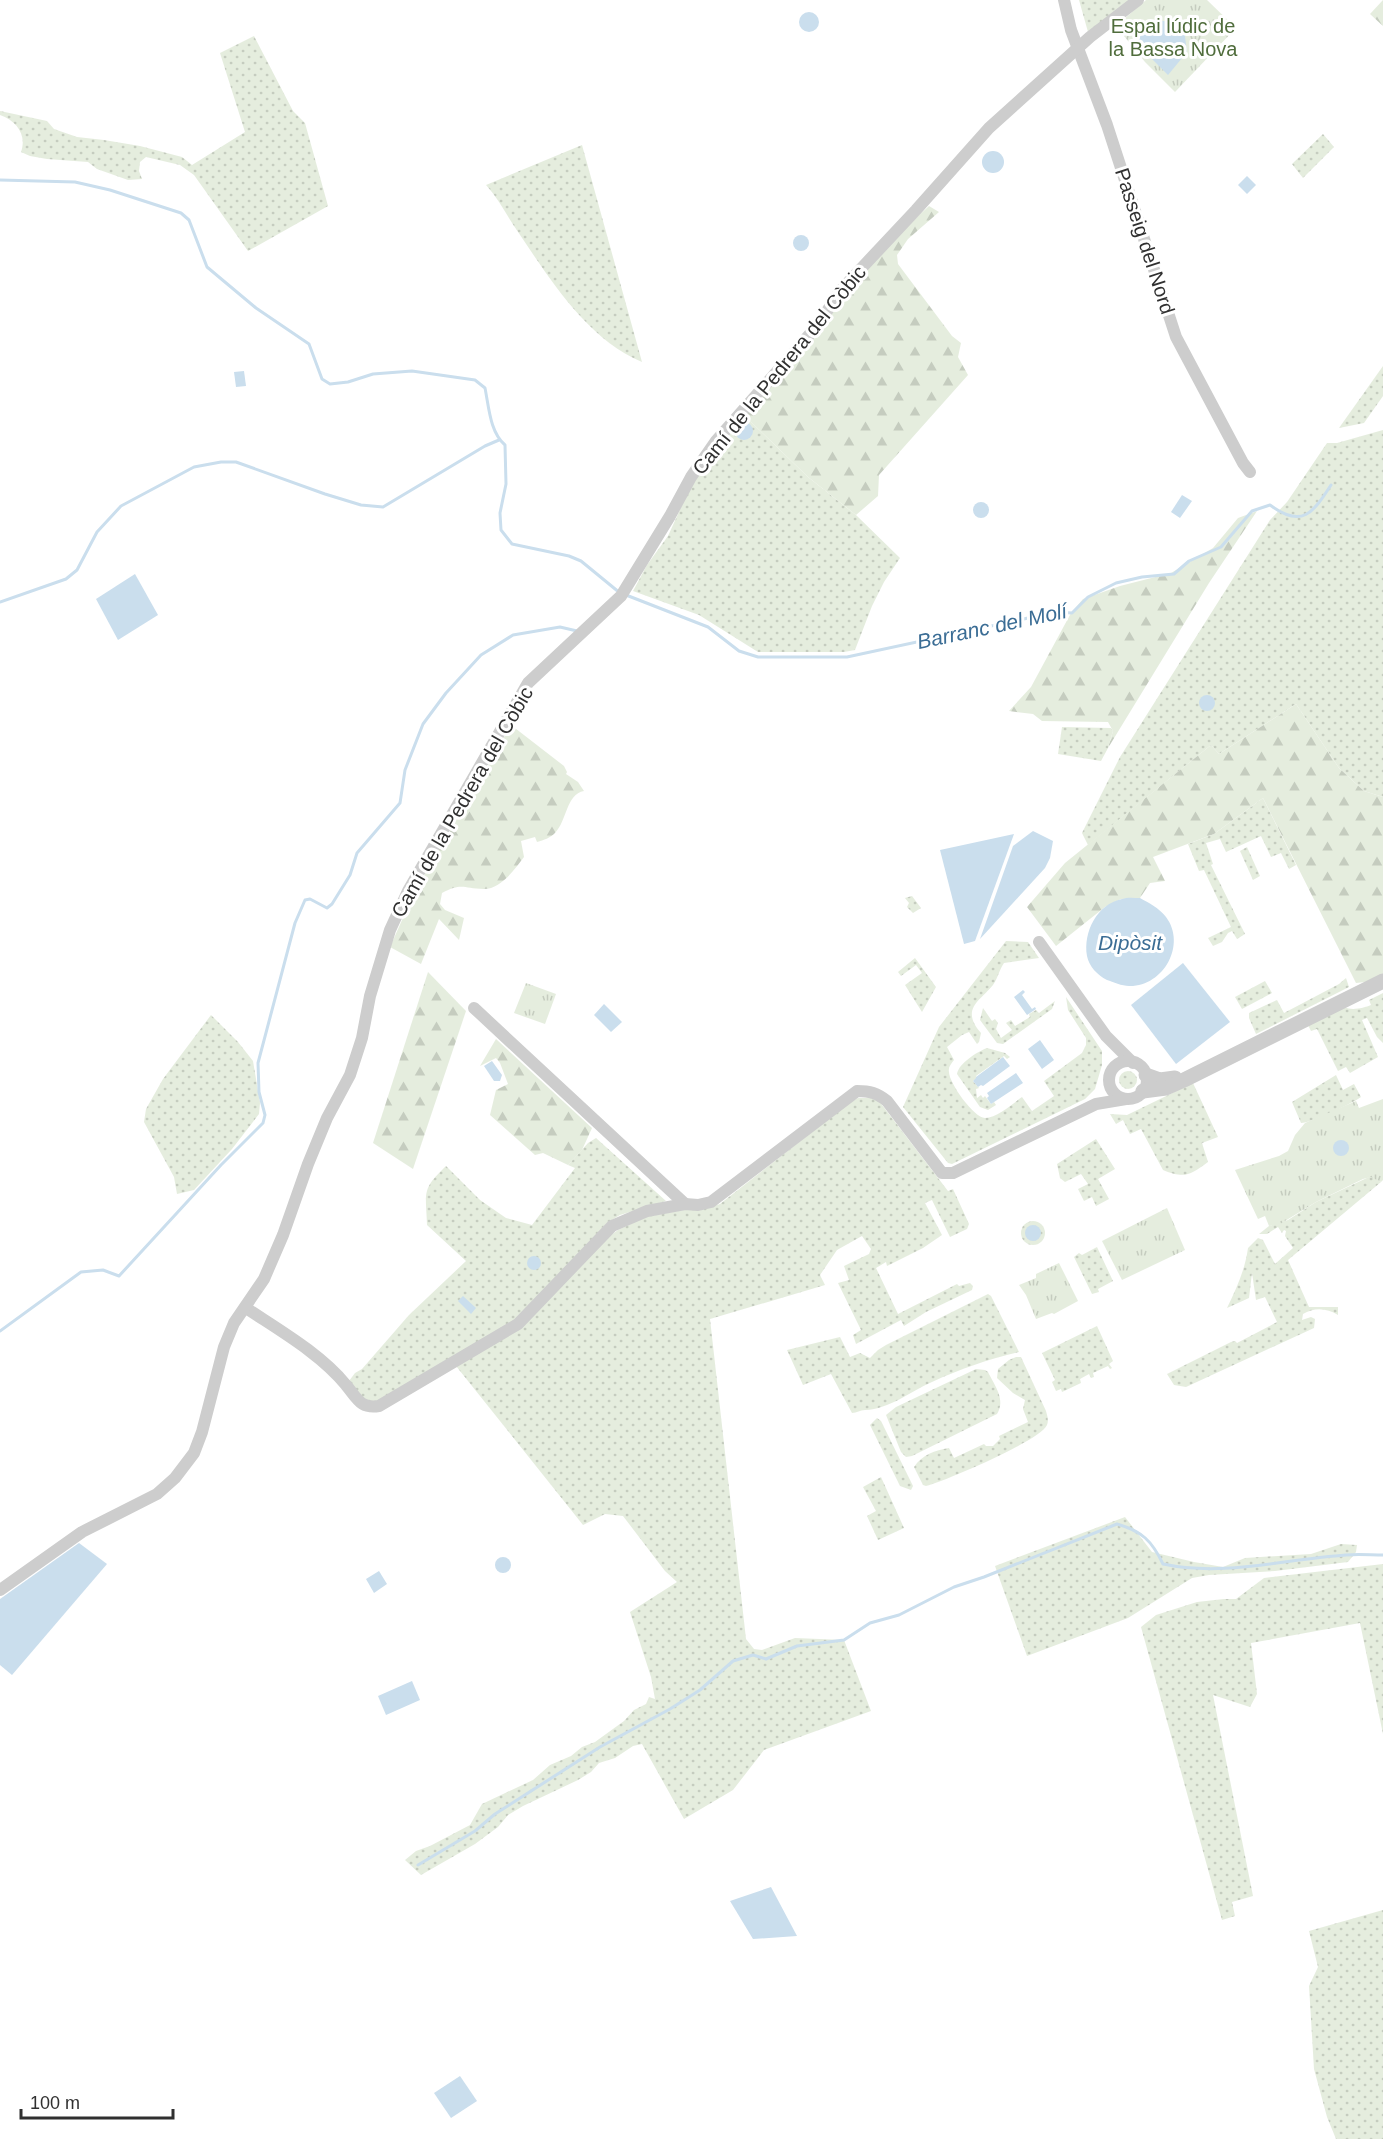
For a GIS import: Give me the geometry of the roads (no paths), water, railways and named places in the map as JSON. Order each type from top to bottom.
[{"type":"street","name":"Passeig del Nord","points":[[1064,0],[1071,30],[1107,125],[1176,337],[1250,472]]},
{"type":"street","name":"Camí de la Pedrera del Còbic","points":[[0,1590],[82,1532],[157,1494],[175,1478],[194,1453],[224,1347],[234,1323],[264,1279],[323,1127],[350,1075],[390,930],[408,891],[528,684],[621,596],[691,477],[716,441],[818,326],[841,290],[989,128],[1078,48],[1138,0]]},
{"type":"street","points":[[1039,942],[1106,1036],[1133,1063]]},
{"type":"street","points":[[1143,1091],[1166,1088],[1383,981]]},
{"type":"street","points":[[474,1008],[685,1204]]},
{"type":"street","points":[[1106,1036],[1114,1068]]},
{"type":"street","points":[[246,1308],[330,1368],[360,1403],[370,1407],[379,1406],[518,1324],[612,1226],[646,1211],[711,1202],[857,1091],[879,1094],[887,1101],[942,1173],[953,1173],[1096,1104],[1135,1098],[1143,1091],[1146,1083],[1146,1075],[1140,1066],[1124,1062],[1114,1068],[1109,1083],[1096,1104]]},
{"type":"street","points":[[1146,1075],[1160,1080],[1190,1076]]},
{"type":"street","points":[[1109,1083],[1115,1094],[1126,1099]]},
{"type":"water","points":[[809,12],[816,15],[819,22],[816,29],[809,32],[802,29],[799,22],[802,15]]},
{"type":"water","points":[[1156,20],[1178,23],[1184,29],[1187,52],[1168,75],[1134,41]]},
{"type":"water","points":[[993,151],[1001,154],[1004,162],[1001,170],[993,173],[985,170],[982,162],[985,154]]},
{"type":"water","points":[[1247,176],[1256,185],[1247,194],[1238,185]]},
{"type":"water","points":[[798,235],[804,235],[809,243],[807,249],[798,251],[793,246],[793,240]]},
{"type":"water","points":[[244,371],[246,386],[236,387],[234,372]]},
{"type":"water","points":[[744,422],[750,425],[753,431],[750,437],[744,440],[738,437],[735,431],[738,425]]},
{"type":"water","points":[[1182,495],[1192,501],[1180,518],[1171,512]]},
{"type":"water","points":[[978,502],[984,502],[989,510],[987,516],[978,518],[973,513],[973,507]]},
{"type":"water","points":[[135,574],[158,615],[118,640],[96,599]]},
{"type":"water","points":[[1204,695],[1210,695],[1215,703],[1213,709],[1204,711],[1199,706],[1199,700]]},
{"type":"water","points":[[1033,831],[1053,841],[1050,858],[1045,868],[980,939],[1013,846]]},
{"type":"water","points":[[1014,834],[975,941],[964,944],[940,850]]},
{"type":"water","name":"Dipòsit","points":[[1124,898],[1140,898],[1157,908],[1166,917],[1172,928],[1174,940],[1168,962],[1161,972],[1152,980],[1129,986],[1107,980],[1094,970],[1087,956],[1087,938],[1094,920],[1105,907]]},
{"type":"water","name":"Dipòsit","points":[[1183,963],[1230,1022],[1176,1064],[1131,1005]]},
{"type":"water","points":[[1023,990],[1025,992],[1022,995],[1032,1009],[1035,1007],[1036,1009],[1027,1015],[1014,997]]},
{"type":"water","points":[[604,1004],[622,1022],[611,1032],[594,1015]]},
{"type":"water","points":[[1040,1040],[1054,1060],[1042,1069],[1028,1049]]},
{"type":"water","points":[[1003,1057],[1010,1066],[983,1086],[978,1087],[973,1081],[976,1077]]},
{"type":"water","points":[[492,1061],[502,1075],[500,1081],[494,1081],[484,1066]]},
{"type":"water","points":[[1016,1073],[1023,1083],[991,1104],[987,1093]]},
{"type":"water","points":[[1341,1140],[1347,1142],[1349,1148],[1347,1154],[1341,1156],[1335,1154],[1333,1148],[1335,1142]]},
{"type":"water","points":[[1033,1225],[1039,1227],[1041,1233],[1039,1239],[1033,1241],[1027,1239],[1025,1233],[1027,1227]]},
{"type":"water","points":[[534,1256],[539,1258],[541,1263],[539,1268],[534,1270],[529,1268],[527,1263],[529,1258]]},
{"type":"water","points":[[463,1296],[476,1308],[471,1314],[458,1301]]},
{"type":"water","points":[[79,1543],[107,1564],[12,1675],[0,1665],[0,1599]]},
{"type":"water","points":[[503,1557],[509,1559],[511,1565],[509,1571],[503,1573],[497,1571],[495,1565],[497,1559]]},
{"type":"water","points":[[379,1571],[387,1584],[374,1593],[366,1579]]},
{"type":"water","points":[[412,1681],[420,1700],[386,1715],[378,1696]]},
{"type":"water","points":[[771,1887],[797,1936],[753,1939],[730,1901]]},
{"type":"water","points":[[460,2076],[477,2101],[451,2118],[434,2093]]},
{"type":"waterway","points":[[0,180],[75,182],[110,190],[181,213],[189,220],[207,267],[256,308],[309,344],[322,379],[330,384],[348,382],[373,374],[412,371],[475,380],[485,388],[493,427],[505,445],[506,484],[500,513],[501,530],[512,544],[569,556],[581,561],[620,593]]},
{"type":"waterway","points":[[0,602],[66,579],[77,570],[97,532],[121,506],[194,467],[236,462],[325,494],[361,505],[383,507],[485,446],[499,440]]},
{"type":"waterway","name":"Barranc del Molí","points":[[626,595],[708,627],[739,651],[758,657],[847,657],[1056,612],[1072,613],[1088,597],[1116,583],[1142,577],[1174,574],[1189,561],[1221,547],[1252,511],[1270,505],[1290,516],[1306,515],[1331,485]]},
{"type":"waterway","points":[[0,1331],[81,1272],[103,1270],[119,1276],[263,1123],[265,1115],[259,1092],[258,1063],[295,923],[305,900],[310,899],[327,908],[332,904],[350,875],[357,853],[400,803],[405,770],[423,724],[446,693],[481,655],[513,635],[560,627],[577,631]]},
{"type":"waterway","points":[[418,1865],[475,1831],[495,1814],[600,1747],[700,1690],[733,1661],[753,1655],[766,1659],[797,1646],[844,1640],[870,1623],[899,1615],[954,1587],[1117,1524],[1145,1538],[1155,1549],[1163,1564],[1186,1568],[1231,1568],[1346,1555],[1383,1555]]},
{"type":"park label","name":"Espai lúdic de la Bassa Nova","points":[[1173,38]]}]
